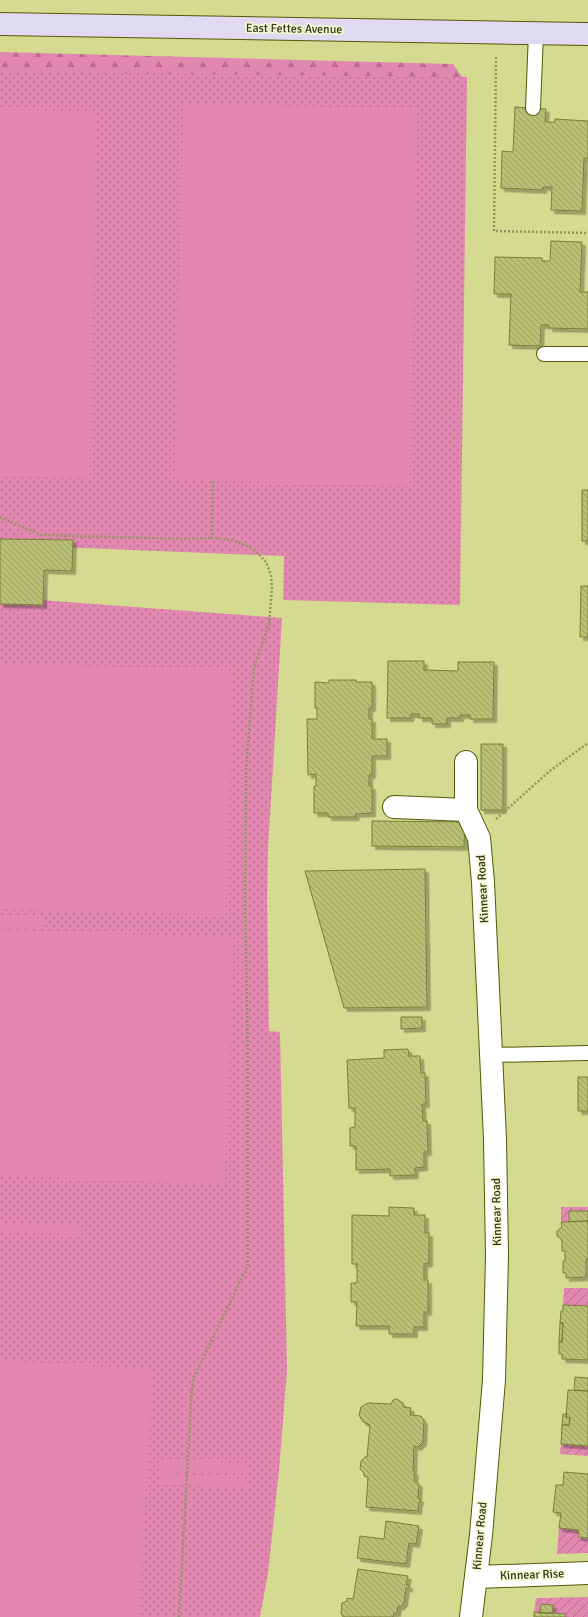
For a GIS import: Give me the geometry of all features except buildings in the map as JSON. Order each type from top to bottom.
[{"type":"street","name":"East Fettes Avenue","points":[[0,24],[588,34]]},
{"type":"street","name":"Kinnear Road","points":[[466,762],[466,810],[479,838],[483,882],[497,1200],[496,1336],[490,1437],[471,1617]]},
{"type":"street","points":[[394,807],[466,810]]},
{"type":"street","name":"Kinnear Rise","points":[[476,1577],[588,1573]]},
{"type":"lane","points":[[533,108],[536,33]]},
{"type":"lane","points":[[544,354],[588,354]]},
{"type":"lane","points":[[491,1055],[588,1053]]},
{"type":"path","points":[[496,32],[494,231],[588,233]]},
{"type":"path","points":[[212,538],[213,481]]},
{"type":"path","points":[[0,517],[41,536],[185,539],[212,538],[232,540],[245,544],[256,551],[266,562],[271,575],[272,588],[269,624],[254,666],[246,770],[245,865],[248,1046],[248,1265],[194,1377],[192,1387],[179,1617]]},
{"type":"path","points":[[479,838],[496,819],[550,770],[588,743]]},
{"type":"green space","points":[[0,52],[453,64],[465,81],[0,100]]},
{"type":"green space","points":[[0,72],[467,77],[460,605],[283,600],[284,556],[9,545],[0,542]]},
{"type":"green space","points":[[183,104],[418,109],[410,486],[174,480]]},
{"type":"green space","points":[[0,109],[97,111],[90,478],[0,476]]},
{"type":"green space","points":[[0,597],[282,618],[268,849],[267,901],[269,1031],[280,1032],[287,1370],[279,1471],[268,1573],[260,1617],[0,1617]]},
{"type":"green space","points":[[0,664],[233,670],[226,915],[0,909]]},
{"type":"green space","points":[[0,916],[44,918],[44,927],[0,926]]},
{"type":"green space","points":[[0,930],[234,937],[225,1184],[0,1176]]},
{"type":"green space","points":[[561,1207],[588,1207],[588,1211],[569,1211],[569,1222],[561,1222]]},
{"type":"green space","points":[[0,1223],[82,1226],[82,1235],[0,1232]]},
{"type":"green space","points":[[564,1288],[588,1288],[588,1306],[563,1305]]},
{"type":"green space","points":[[0,1361],[153,1369],[139,1617],[0,1617]]},
{"type":"green space","points":[[561,1444],[588,1446],[588,1456],[560,1454]]},
{"type":"green space","points":[[159,1459],[248,1463],[247,1474],[158,1470]]},
{"type":"green space","points":[[160,1473],[248,1479],[248,1489],[159,1483]]},
{"type":"green space","points":[[559,1528],[579,1530],[578,1537],[588,1538],[588,1553],[557,1554]]},
{"type":"green space","points":[[588,1597],[588,1617],[565,1617],[566,1615],[552,1613],[553,1605],[541,1604],[540,1613],[534,1612],[536,1598]]}]
